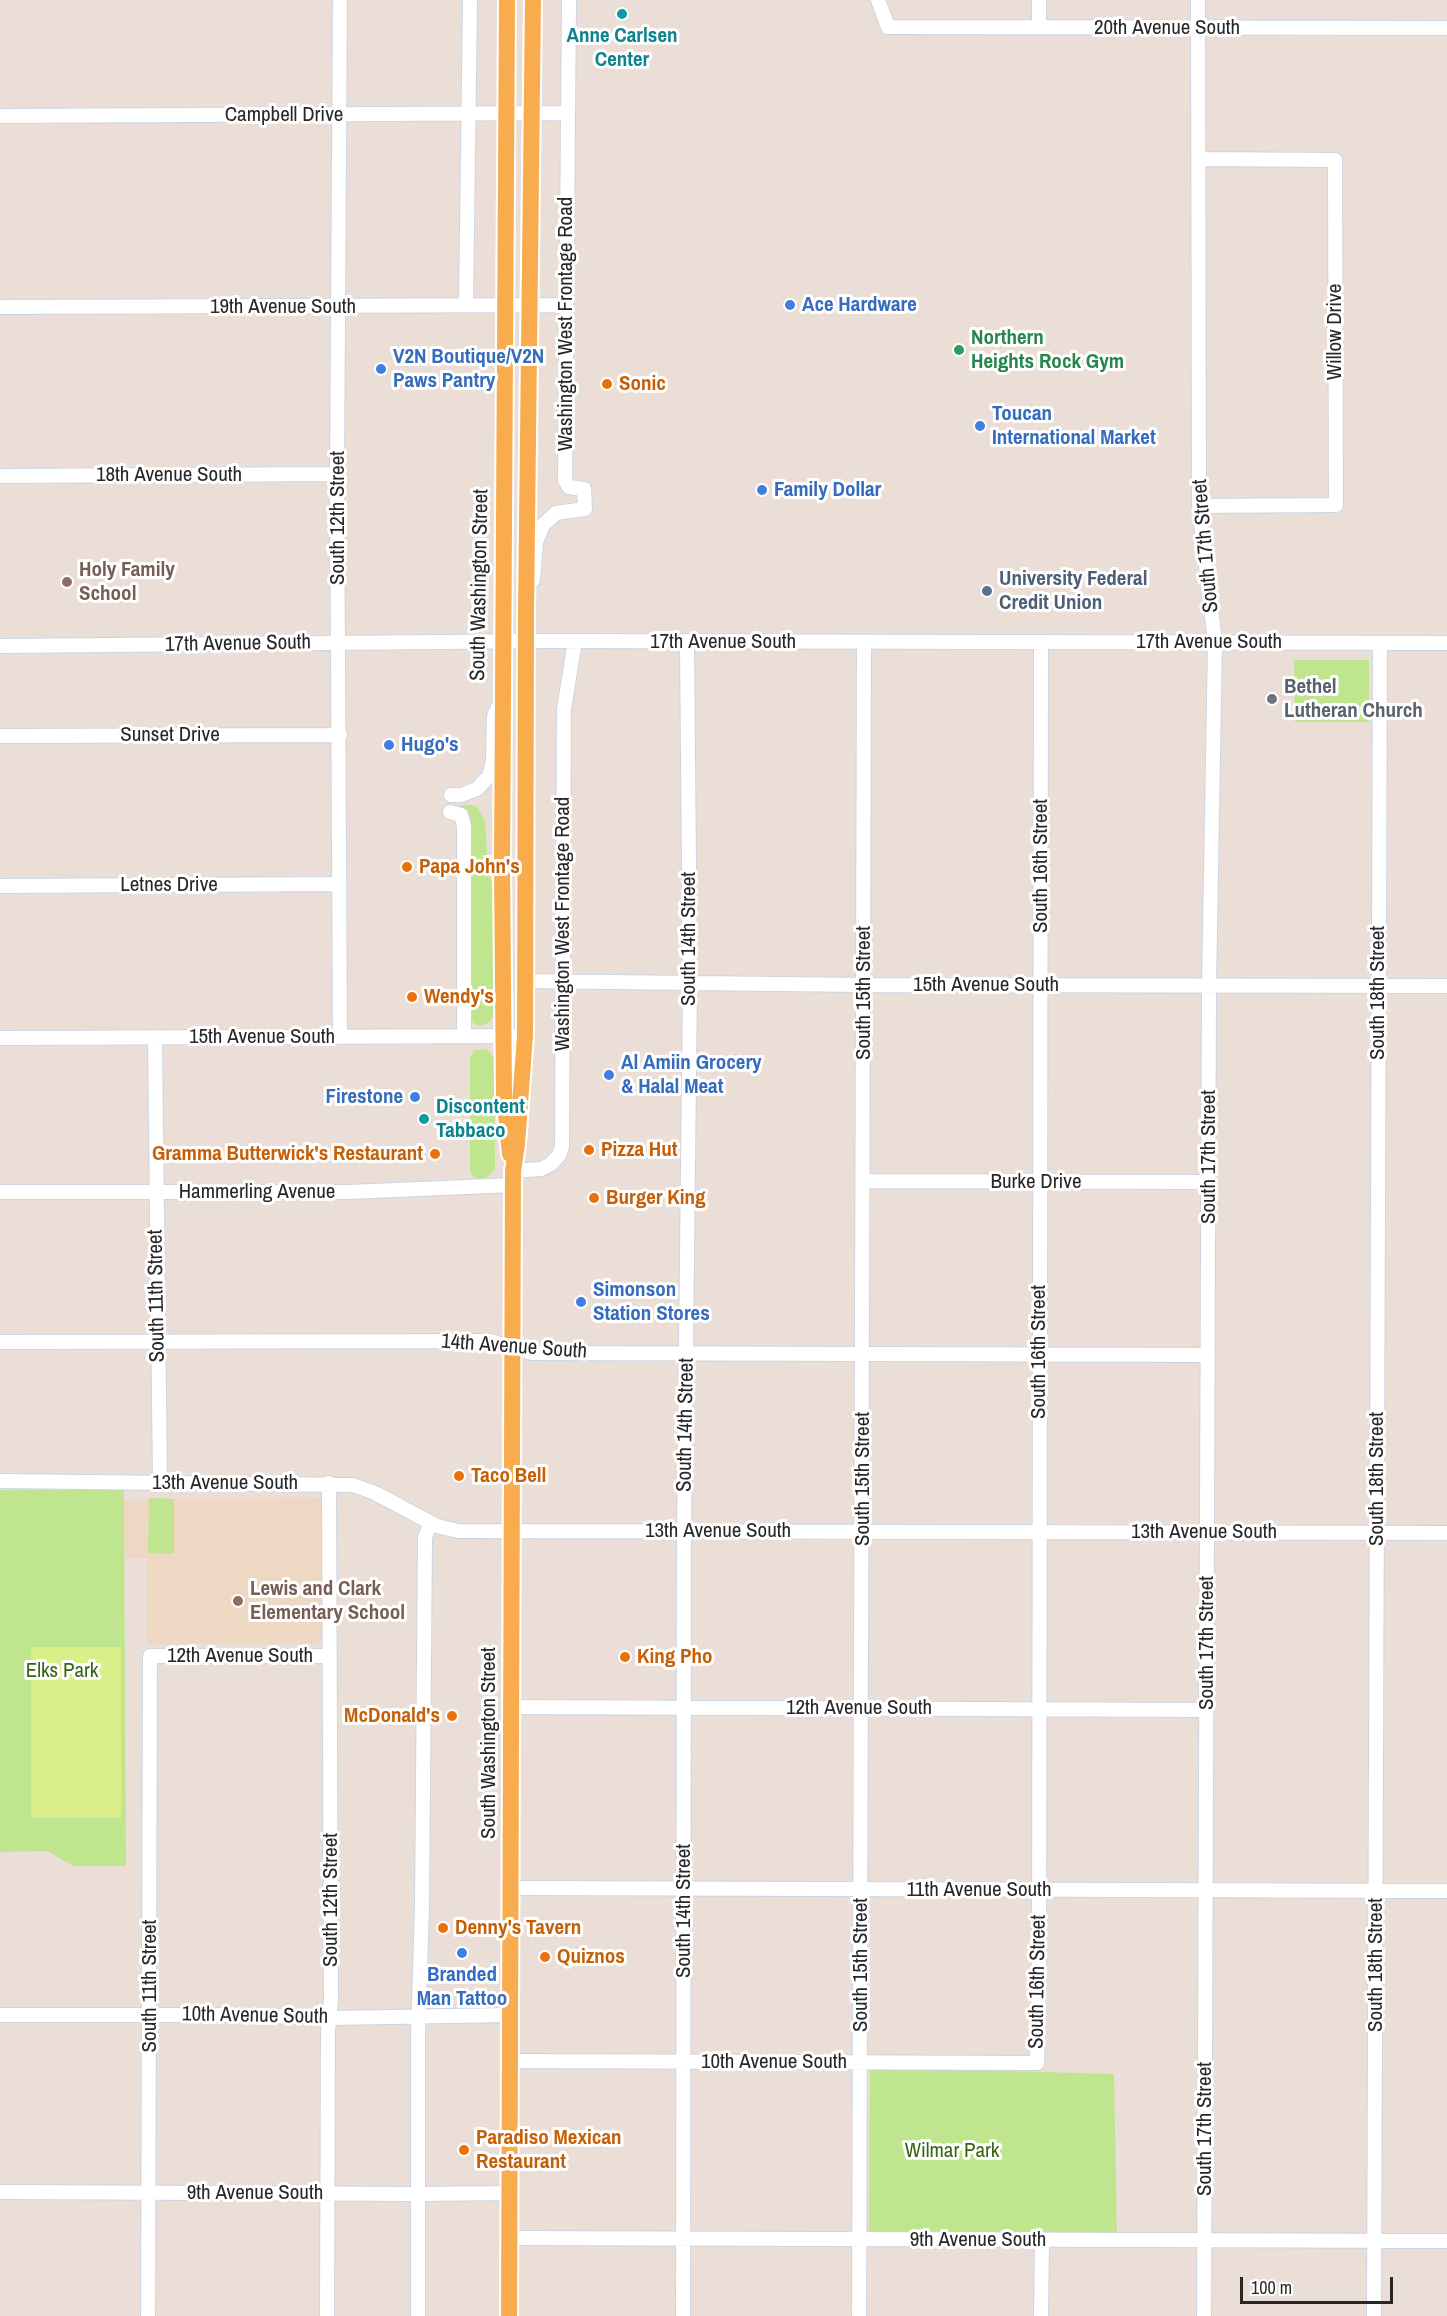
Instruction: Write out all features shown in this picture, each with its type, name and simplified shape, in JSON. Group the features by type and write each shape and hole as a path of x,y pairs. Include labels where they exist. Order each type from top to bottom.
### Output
{"main road":[{"name":"South Washington Street","path":"507,0 502,641 502,1036 504,1097 513,1178"},
{"name":"South Washington Street","path":"509,2316 513,1178 525,1036 526,641 533,0"}],"street":[{"name":"South 12th Street","path":"340,0 337,474 340,1036"},
{"path":"466,305 470,0"},
{"name":"Washington West Frontage Road","path":"527,599 532,586 538,533 543,525 556,513 585,509 584,489 569,487 565,480 569,0"},
{"name":"20th Avenue South","path":"878,0 888,27 1447,28"},
{"path":"1039,0 1039,28"},
{"name":"South 17th Street","path":"1198,0 1199,506 1215,642 1209,986 1204,2316"},
{"name":"Campbell Drive","path":"0,116 567,113"},
{"name":"Willow Drive","path":"1199,159 1335,160 1336,505 1199,506"},
{"name":"19th Avenue South","path":"0,308 566,305"},
{"name":"18th Avenue South","path":"0,476 337,474"},
{"name":"17th Avenue South","path":"0,646 502,641 1447,643"},
{"name":"Washington West Frontage Road","path":"513,1178 551,1164 560,1155 562,1146 564,709 575,641"},
{"name":"South 14th Street","path":"683,2316 684,1532 690,983 687,641"},
{"name":"South 16th Street","path":"1037,2063 1040,1708 1041,642"},
{"name":"South 15th Street","path":"859,2316 864,643"},
{"name":"South 18th Street","path":"1374,2316 1380,643"},
{"path":"451,795 461,795 477,789 489,776 493,760 494,716 502,698"},
{"name":"Sunset Drive","path":"0,736 340,735"},
{"path":"450,812 461,815 465,826 464,1036"},
{"name":"Letnes Drive","path":"0,886 338,884"},
{"name":"15th Avenue South","path":"525,981 864,985 1447,986"},
{"name":"15th Avenue South","path":"0,1038 525,1036"},
{"name":"South 11th Street","path":"155,1037 160,1483"},
{"name":"Hammerling Avenue","path":"0,1192 349,1192 513,1178"},
{"name":"Burke Drive","path":"863,1181 1209,1182"},
{"name":"14th Avenue South","path":"0,1342 490,1341 532,1353 1208,1355"},
{"name":"13th Avenue South","path":"0,1481 329,1483 364,1488 430,1523 458,1531 1447,1533"},
{"name":"South 12th Street","path":"327,2316 328,2031 330,2018 329,1483"},
{"path":"418,2316 418,2015 422,1907 425,1537 430,1523"},
{"name":"South 11th Street","path":"148,2316 150,1656"},
{"name":"12th Avenue South","path":"150,1656 330,1656"},
{"name":"12th Avenue South","path":"512,1707 1207,1710"},
{"name":"11th Avenue South","path":"511,1888 1447,1891"},
{"name":"10th Avenue South","path":"0,2015 150,2014 330,2018 510,2015"},
{"name":"10th Avenue South","path":"511,2061 1037,2063"},
{"name":"9th Avenue South","path":"0,2192 510,2193"},
{"name":"9th Avenue South","path":"510,2238 1447,2241"},
{"path":"1041,2316 1042,2241"}],"shaded area":[{"name":"Lewis and Clark Elementary School","path":"329,1498 330,1644 147,1644 147,1558 23,1558 25,1502"}],"green space":[{"path":"1294,660 1369,660 1369,722 1295,722"},
{"path":"459,805 473,805 478,808 485,821 488,869 495,894 494,1016 488,1023 479,1026 473,1023 470,1017 471,819 467,811"},
{"path":"486,1049 494,1057 495,1169 489,1176 480,1180 470,1171 470,1058 474,1050"},
{"name":"Elks Park","path":"124,1489 126,1866 73,1866 47,1851 0,1852 0,1490"},
{"path":"149,1498 174,1499 174,1554 148,1553"},
{"path":"31,1647 121,1647 121,1818 31,1818"},
{"name":"Wilmar Park","path":"870,2067 1114,2074 1117,2233 869,2233"}],"place":[{"name":"Anne Carlsen Center","path":"622,14"},
{"name":"Ace Hardware","path":"790,305"},
{"name":"Northern Heights Rock Gym","path":"959,350"},
{"name":"V2N Boutique/V2N Paws Pantry","path":"381,369"},
{"name":"Sonic","path":"607,384"},
{"name":"Toucan International Market","path":"980,426"},
{"name":"Family Dollar","path":"762,490"},
{"name":"Holy Family School","path":"67,582"},
{"name":"University Federal Credit Union","path":"987,591"},
{"name":"Bethel Lutheran Church","path":"1272,699"},
{"name":"Hugo's","path":"389,745"},
{"name":"Papa John's","path":"407,867"},
{"name":"Wendy's","path":"412,997"},
{"name":"Al Amiin Grocery & Halal Meat","path":"609,1075"},
{"name":"Firestone","path":"415,1097"},
{"name":"Discontent Tabbaco","path":"424,1119"},
{"name":"Pizza Hut","path":"589,1150"},
{"name":"Gramma Butterwick's Restaurant","path":"435,1154"},
{"name":"Burger King","path":"594,1198"},
{"name":"Simonson Station Stores","path":"581,1302"},
{"name":"Taco Bell","path":"459,1476"},
{"name":"Lewis and Clark Elementary School","path":"238,1601"},
{"name":"King Pho","path":"625,1657"},
{"name":"McDonald's","path":"452,1716"},
{"name":"Denny's Tavern","path":"443,1928"},
{"name":"Branded Man Tattoo","path":"462,1953"},
{"name":"Quiznos","path":"545,1957"},
{"name":"Paradiso Mexican Restaurant","path":"464,2150"}]}
